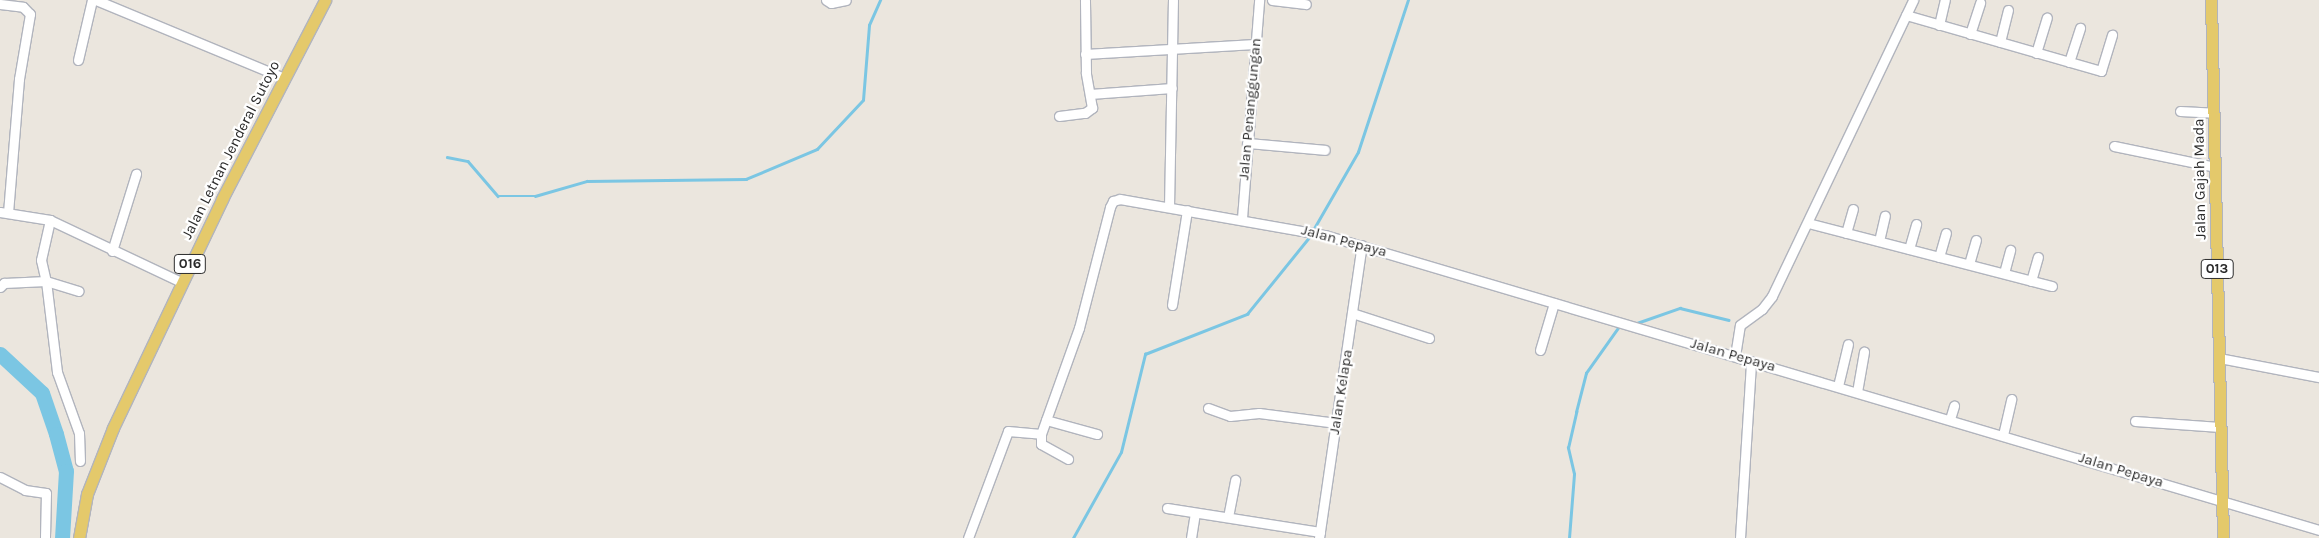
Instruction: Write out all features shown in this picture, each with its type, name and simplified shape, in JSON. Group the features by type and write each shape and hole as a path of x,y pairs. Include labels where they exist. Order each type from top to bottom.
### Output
{"main road":[{"name":"Jalan Letnan Jenderal Sutoyo","path":"79,538 82,513 95,472 181,282 324,0"},
{"name":"Jalan Gajah Mada","path":"2211,0 2223,538"}],"street":[{"path":"78,60 92,0"},
{"path":"96,0 284,78"},
{"path":"826,0 831,3 846,0"},
{"path":"1059,116 1089,112 1090,94 1085,54 1086,0"},
{"path":"1169,207 1174,47 1173,0"},
{"name":"Jalan Penanggungan","path":"1242,218 1259,0"},
{"path":"1272,0 1306,4"},
{"path":"1735,356 1740,325 1770,300 1913,0"},
{"path":"1939,25 1945,0"},
{"path":"1970,34 1980,2"},
{"path":"0,4 23,7 30,14 19,79 4,213 50,220 181,282"},
{"path":"2000,42 2008,10"},
{"path":"1906,15 2102,71 2112,35"},
{"path":"2036,52 2047,18"},
{"path":"2069,62 2080,28"},
{"path":"1085,54 1174,47 1255,44"},
{"path":"1090,94 1172,88"},
{"path":"2180,111 2214,113"},
{"path":"1247,144 1325,150"},
{"path":"2114,146 2215,167"},
{"path":"112,251 136,174"},
{"name":"Jalan Pepaya","path":"1041,434 1082,319 1112,203 1120,199 1242,218 1325,234 2319,530"},
{"path":"1172,305 1187,210"},
{"path":"1846,233 1853,210"},
{"path":"1878,241 1885,216"},
{"path":"50,220 41,260 46,281 57,372 80,432 80,460"},
{"path":"1808,223 2052,286"},
{"path":"1909,249 1916,224"},
{"path":"1939,257 1946,232"},
{"path":"1969,264 1976,240"},
{"name":"Jalan Kelapa","path":"1319,535 1362,246"},
{"path":"2004,274 2010,250"},
{"path":"2031,280 2038,256"},
{"path":"0,287 4,283 46,281 79,291"},
{"path":"1540,350 1554,303"},
{"path":"1352,313 1429,338"},
{"path":"1838,386 1848,344"},
{"path":"1857,392 1864,352"},
{"path":"2220,358 2319,377"},
{"path":"1740,538 1751,361"},
{"path":"2003,435 2011,399"},
{"path":"1950,419 1954,406"},
{"path":"1208,408 1230,416 1259,413 1336,423"},
{"path":"1046,420 1097,434"},
{"path":"2135,421 2220,428"},
{"path":"968,538 1008,431 1041,434 1041,444 1068,459"},
{"path":"0,477 25,490 47,494 46,538"},
{"path":"1228,517 1235,480"},
{"path":"1168,508 1195,514 1228,517 1319,535"},
{"path":"1191,538 1195,514"}],"waterway":[{"path":"447,157 468,161 498,196 535,196 587,181 746,179 817,149 863,100 869,25 880,0"},
{"path":"1313,230 1358,152 1408,0"},
{"path":"1073,538 1121,452 1145,354 1247,314 1311,235"},
{"path":"1634,324 1680,308 1729,320"},
{"path":"1569,538 1574,474 1568,448 1576,412 1586,373 1620,325"},
{"path":"0,354 42,393 56,434 66,471 62,538"}]}
